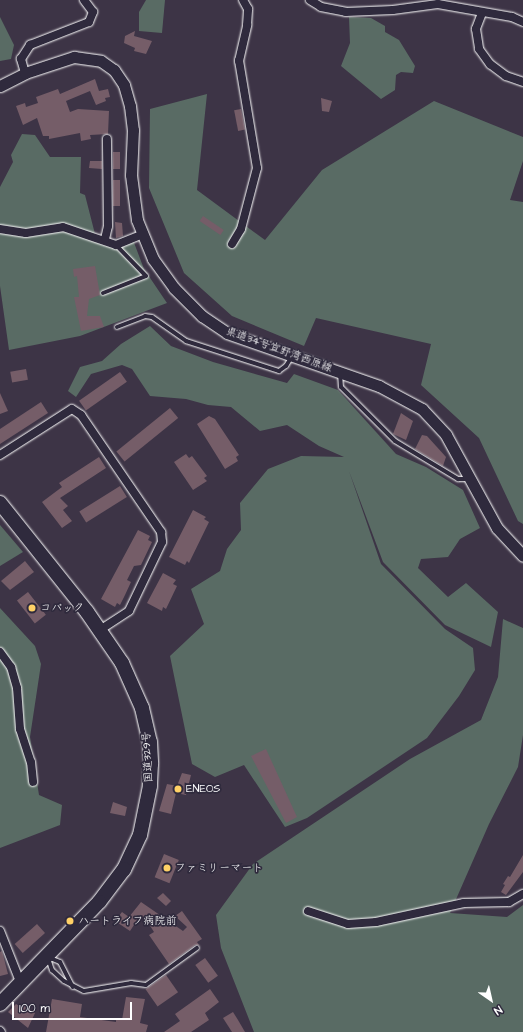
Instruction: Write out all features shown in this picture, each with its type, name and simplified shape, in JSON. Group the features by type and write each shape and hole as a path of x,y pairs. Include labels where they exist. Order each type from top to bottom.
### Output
{"highway":[{"name":"国道329号","path":"0,503 100,630 122,663 142,708 150,742 150,786 140,835 124,869 99,902 48,957 0,1004"}],"main road":[{"name":"県道34号宜野湾西原線","path":"0,86 25,73 60,60 87,58 108,65 120,77 129,96 133,200 141,235 165,276 202,316 227,332 378,386 422,409 446,435 497,528 523,556"}],"street":[{"path":"25,73 21,59 30,45 89,22 93,12 84,0"},
{"path":"232,244 241,229 257,168 239,61 247,25 248,9 244,0"},
{"path":"310,0 321,7 346,12 393,10 438,4 482,13 512,17 523,22"},
{"path":"482,13 476,29 479,49 490,64 506,76 523,82"},
{"path":"105,240 108,226 107,139"},
{"path":"4,230 26,233 63,227 85,236 105,240 116,245 141,235"},
{"path":"0,455 72,409 81,415 161,532 162,542 129,611 100,630"},
{"path":"0,652 11,667 17,688 20,729 31,762 33,782"},
{"path":"308,911 348,924 376,922 464,903 509,902 523,894"},
{"path":"0,931 21,984"}],"lane":[{"path":"103,294 146,276 116,245"},
{"path":"117,327 145,316 152,317 186,341 278,370 286,366 292,355"},
{"path":"340,372 341,387 395,441 458,479 471,480"},
{"path":"48,957 52,970 73,987 84,991 131,983 146,985 197,948"},
{"path":"48,957 60,962 73,987"}],"green space":[{"path":"146,0 165,0 162,33 139,31 139,12"},
{"path":"0,17 14,45 11,59 0,61"},
{"path":"349,17 371,18 385,26 385,32 399,40 415,66 413,73 401,72 396,75 395,90 381,99 341,66 350,43"},
{"path":"207,94 197,190 265,240 322,170 434,101 523,137 523,161 510,200 523,202 523,524 518,521 479,438 421,385 431,344 316,318 304,346 232,316 184,273 149,188 150,109"},
{"path":"22,134 35,135 50,157 81,157 80,193 85,195 95,234 115,241 133,240 144,269 167,303 80,336 9,350 0,286 0,187 13,162 11,155"},
{"path":"150,326 171,346 213,362 287,383 294,374 338,390 396,454 426,467 463,490 480,528 460,539 448,557 421,559 418,568 448,597 466,583 498,612 491,647 445,625 383,562 349,471 381,564 445,629 473,648 475,670 459,696 427,738 307,818 285,827 244,765 215,777 192,764 170,656 204,624 191,589 220,571 227,549 241,530 240,503 268,469 301,456 344,457 319,446 287,425 260,431 231,407 208,405 186,399 150,396 132,369 122,365 91,374 76,397 68,391 80,367 102,361 121,344"},
{"path":"0,525 23,552 0,566"},
{"path":"0,608 35,646 41,664 30,737 39,795 62,805 60,825 0,848"},
{"path":"503,619 523,628 523,735 518,767 489,824 450,913 507,917 523,905 523,1032 254,1032 221,948 216,915 253,864 410,759 481,720 498,677"}],"building":[{"path":"135,31 134,36 152,41 146,54 134,51 135,48 124,43 125,36"},
{"path":"95,79 99,91 108,89 110,97 105,98 106,101 96,105 90,91 66,101 70,112 78,109 109,111 108,134 90,135 91,139 81,141 80,133 49,139 49,136 43,136 37,118 23,125 16,106 25,103 26,107 38,103 36,97 58,89 60,94"},
{"path":"321,98 332,101 329,112 322,111"},
{"path":"241,109 245,130 238,131 234,110"},
{"path":"113,152 120,152 120,169 113,169"},
{"path":"90,161 102,161 102,169 89,168"},
{"path":"113,180 120,180 120,206 113,206"},
{"path":"203,216 224,230 220,235 200,221"},
{"path":"115,222 122,223 123,236 116,238"},
{"path":"95,266 100,295 89,299 87,316 100,316 104,327 81,331 74,297 79,297 77,276 74,277 73,269"},
{"path":"26,369 28,380 12,383 10,372"},
{"path":"120,372 127,382 86,411 79,401"},
{"path":"0,393 8,411 0,414"},
{"path":"41,402 48,413 0,444 0,429"},
{"path":"170,408 178,418 125,462 116,451"},
{"path":"401,413 413,421 406,440 393,434"},
{"path":"209,416 215,419 239,455 236,457 238,461 225,469 197,424"},
{"path":"422,435 427,436 446,457 443,466 415,449"},
{"path":"186,454 189,458 192,456 207,476 204,478 207,481 193,490 174,462"},
{"path":"99,457 106,468 60,498 68,506 63,510 72,521 62,528 42,502 62,487 59,483"},
{"path":"120,486 127,497 86,522 79,511"},
{"path":"193,510 206,517 204,519 209,522 189,563 187,561 185,565 169,557"},
{"path":"138,530 150,536 148,540 152,542 141,565 134,566 127,580 131,582 125,595 120,605 117,603 115,607 101,599"},
{"path":"25,561 34,572 10,590 1,581"},
{"path":"163,573 176,580 173,584 177,586 166,609 163,607 162,611 147,603"},
{"name":"コバック","path":"28,592 46,615 35,623 17,601"},
{"path":"266,749 297,817 286,823 251,756"},
{"path":"182,773 191,775 186,795 176,793 171,814 159,811 167,784 177,786"},
{"path":"113,802 127,807 125,816 110,813"},
{"name":"ファミリーマート","path":"164,854 179,860 169,883 155,877"},
{"path":"523,855 523,872 506,895 501,892 505,885 503,884 508,876 510,877"},
{"path":"163,893 171,901 166,906 157,898"},
{"path":"141,902 183,931 187,927 175,916 182,911 202,939 197,942 199,945 195,945 169,964 149,935 154,932 147,921 140,916 130,931 115,921 122,912 129,917"},
{"path":"37,924 45,933 23,953 15,944"},
{"path":"2,951 8,974 0,976 0,952"},
{"path":"205,958 218,976 208,983 195,965"},
{"path":"166,975 178,992 158,1007 146,989"},
{"path":"210,989 219,1002 205,1013 209,1020 191,1032 164,1032 180,1021 175,1014"},
{"path":"126,997 145,999 140,1023 148,1025 146,1032 46,1032 52,999 82,1004 80,1017 116,1022 116,1019 122,1020"},
{"path":"16,1004 21,1007 24,1004 35,1013 28,1028 8,1012"},
{"path":"233,1012 245,1032 232,1032 223,1018"}],"place":[{"name":"コバック","path":"32,608"},
{"name":"ENEOS","path":"178,789"},
{"name":"ファミリーマート","path":"167,868"},
{"name":"ハートライフ病院前","path":"70,921"}]}
